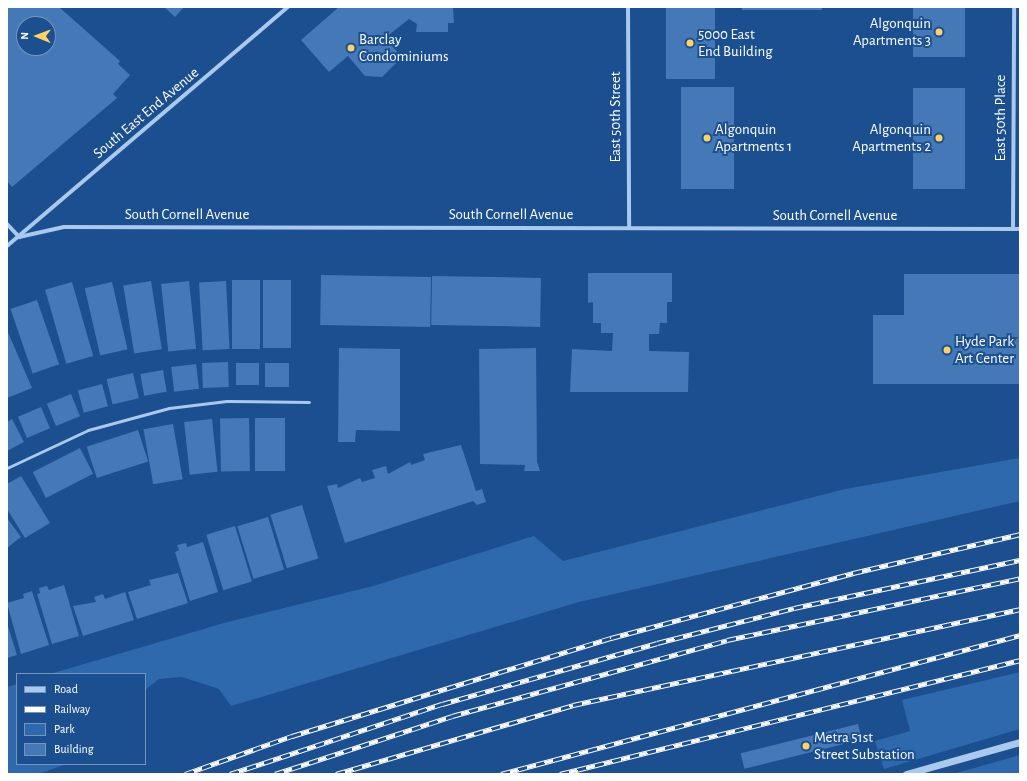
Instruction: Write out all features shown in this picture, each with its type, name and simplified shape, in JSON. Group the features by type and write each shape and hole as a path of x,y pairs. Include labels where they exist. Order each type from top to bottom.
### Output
{"street":[{"name":"South East End Avenue","path":"19,236 288,7"},
{"name":"East 50th Street","path":"628,7 629,227"},
{"name":"East 50th Place","path":"1013,229 1014,7"},
{"path":"7,224 19,236"},
{"name":"South Cornell Avenue","path":"7,246 19,236 64,227 1020,229"},
{"path":"906,774 1020,742"}],"lane":[{"path":"7,468 88,430 169,408 227,401 309,402"}],"green space":[{"path":"1020,458 1020,501 579,602 231,706 219,689 182,677 159,679 146,689 146,673 53,673 224,623 373,586 534,536 563,561 845,489"},
{"path":"1020,672 1020,729 884,769 875,741 910,731 902,700"},
{"path":"16,684 16,765 64,765 38,774 7,774 7,687"},
{"path":"1020,755 1020,773 953,774"}],"building":[{"path":"7,7 59,7 120,61 118,64 130,75 113,94 117,98 12,187 7,181"},
{"path":"164,7 184,7 175,17"},
{"name":"Barclay Condominiums","path":"339,7 453,7 454,23 448,23 448,32 416,32 417,24 409,19 385,38 402,57 382,77 365,76 348,56 329,72 301,40"},
{"name":"5000 East End Building","path":"666,7 715,7 715,79 666,79"},
{"path":"742,7 822,7 822,10 742,10"},
{"name":"Algonquin Apartments 3","path":"913,7 965,7 965,57 913,57"},
{"name":"Algonquin Apartments 1","path":"681,87 734,87 734,189 681,189"},
{"name":"Algonquin Apartments 2","path":"913,88 965,88 965,189 913,189"},
{"path":"588,273 672,273 672,302 667,302 667,323 660,323 659,334 649,334 649,351 689,352 688,392 570,392 572,349 612,351 613,333 601,333 601,323 593,323 593,302 588,303"},
{"name":"Hyde Park Art Center","path":"904,274 1020,274 1020,384 873,384 873,315 904,315"},
{"path":"321,275 431,277 430,327 320,325"},
{"path":"432,276 541,278 540,327 431,325"},
{"path":"232,280 260,280 260,349 232,349"},
{"path":"263,280 291,280 291,348 263,348"},
{"path":"151,281 162,349 134,354 123,285"},
{"path":"189,281 196,349 168,352 161,284"},
{"path":"226,281 230,349 203,350 199,282"},
{"path":"72,282 93,356 66,364 45,290"},
{"path":"112,282 128,349 100,356 85,288"},
{"path":"37,300 59,364 33,373 11,309"},
{"path":"7,330 32,388 7,398"},
{"path":"339,348 400,349 400,431 356,430 355,442 338,442"},
{"path":"536,348 537,462 540,471 524,471 525,465 480,464 479,349"},
{"path":"228,362 229,387 203,388 202,363"},
{"path":"236,363 259,363 259,385 236,385"},
{"path":"265,363 289,363 289,387 265,387"},
{"path":"196,364 199,389 174,392 171,367"},
{"path":"163,370 167,392 144,396 140,374"},
{"path":"133,373 139,398 113,404 107,379"},
{"path":"102,384 108,406 84,413 78,390"},
{"path":"71,394 80,416 56,426 47,404"},
{"path":"41,407 50,428 27,438 18,417"},
{"path":"249,418 250,471 221,471 220,419"},
{"path":"255,418 285,418 285,471 255,471"},
{"path":"12,419 24,442 7,451 7,422"},
{"path":"212,419 218,472 190,475 184,422"},
{"path":"173,424 183,479 153,484 143,429"},
{"path":"138,430 148,461 97,478 87,447"},
{"path":"461,445 476,491 482,489 486,502 477,505 473,501 345,543 327,486 337,484 338,488 360,478 362,482 375,478 372,470 386,466 388,474 410,462 411,465 425,460 423,454"},
{"path":"80,448 93,474 46,498 33,472"},
{"path":"21,476 50,523 25,538 7,509 7,484"},
{"path":"302,505 318,559 287,568 270,515"},
{"path":"268,517 284,570 253,579 237,526"},
{"path":"7,518 21,537 7,548"},
{"path":"235,526 252,581 223,590 206,535"},
{"path":"203,542 218,592 190,601 175,552 179,550 177,545 186,543 187,547"},
{"path":"178,573 188,603 137,619 128,592 151,585 149,580"},
{"path":"64,585 79,636 52,644 37,594 40,593 39,588 47,586 49,590"},
{"path":"32,591 49,645 21,654 7,603 24,598 23,594"},
{"path":"125,592 134,620 83,636 73,606 96,602 94,597 103,594 105,599"},
{"path":"7,623 17,655 7,658"},
{"name":"Metra 51st Street Substation","path":"858,724 862,740 744,769 741,753"}],"railway":[{"path":"185,774 292,736 611,638 853,573 1020,534"},
{"path":"230,774 442,704 657,643 794,608 1020,560"},
{"path":"275,774 452,716 727,640 1020,578"},
{"path":"336,774 573,705 1020,609"},
{"path":"501,774 1020,635"},
{"path":"560,774 1020,660"}],"place":[{"name":"Algonquin Apartments 3","path":"939,32"},
{"name":"5000 East End Building","path":"690,43"},
{"name":"Barclay Condominiums","path":"351,48"},
{"name":"Algonquin Apartments 1","path":"707,138"},
{"name":"Algonquin Apartments 2","path":"939,138"},
{"name":"Hyde Park Art Center","path":"947,350"},
{"name":"Metra 51st Street Substation","path":"806,746"}]}
